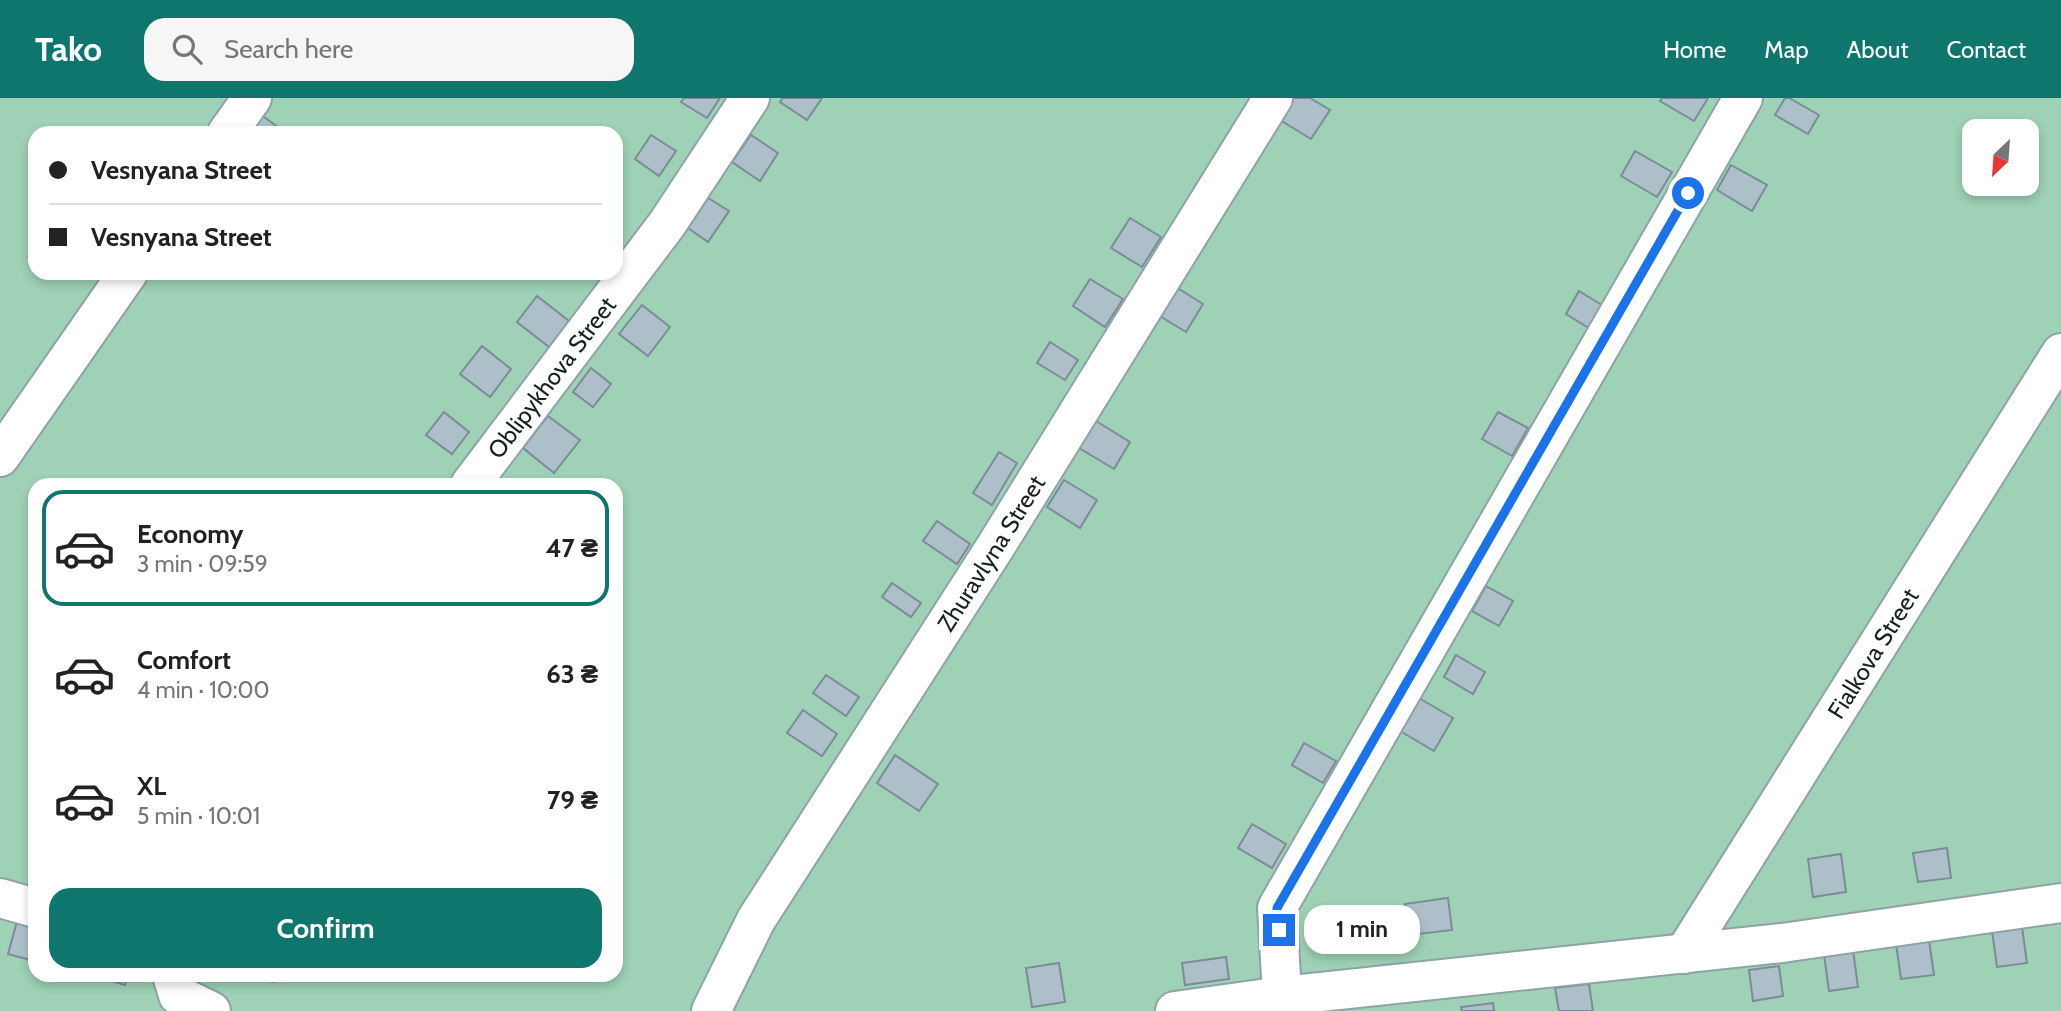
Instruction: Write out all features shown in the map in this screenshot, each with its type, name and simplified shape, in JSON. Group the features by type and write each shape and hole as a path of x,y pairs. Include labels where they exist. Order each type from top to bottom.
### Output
{"lane":[{"path":"232,126 252,98"},
{"name":"Oblipykhova Street","path":"475,478 667,224 751,98"},
{"name":"Zhuravlyna Street","path":"711,1011 756,920 986,561 1273,98"},
{"path":"1283,1004 1277,908 1743,98"},
{"path":"0,457 123,280"},
{"name":"Fialkova Street","path":"1684,954 2061,352"},
{"path":"0,898 28,906"},
{"path":"1175,1011 1283,1004 1782,943 2061,903"},
{"path":"175,982 178,995 211,1011"}],"green space":[{"path":"0,98 2061,98 2061,1011 0,1011"}],"building":[{"path":"684,98 720,98 707,118 681,102"},
{"path":"783,98 822,98 807,120 780,102"},
{"path":"1293,98 1310,98 1330,110 1311,139 1280,120"},
{"path":"1662,98 1708,98 1694,121 1660,101"},
{"path":"1785,98 1819,115 1808,134 1775,115"},
{"path":"260,114 276,126 251,126"},
{"path":"651,135 676,151 659,176 635,159"},
{"path":"751,135 778,153 760,181 732,162"},
{"path":"1635,151 1672,172 1657,197 1621,176"},
{"path":"1731,165 1767,185 1752,211 1717,190"},
{"path":"708,198 729,211 708,242 688,228"},
{"path":"1130,218 1161,237 1142,267 1111,248"},
{"path":"1090,279 1123,299 1105,327 1073,306"},
{"path":"1176,287 1203,304 1186,332 1158,315"},
{"path":"1579,291 1605,307 1592,330 1566,314"},
{"path":"537,296 569,321 549,347 517,322"},
{"path":"642,305 670,327 648,356 619,334"},
{"path":"1050,342 1078,360 1065,380 1037,363"},
{"path":"482,346 511,369 490,397 460,374"},
{"path":"591,368 611,384 593,407 573,392"},
{"path":"444,412 469,432 452,454 426,435"},
{"path":"1498,412 1528,428 1512,456 1482,439"},
{"path":"548,416 580,440 554,473 523,448"},
{"path":"1096,421 1130,442 1114,469 1079,448"},
{"path":"999,452 1017,463 992,505 973,493"},
{"path":"1064,480 1097,500 1080,528 1047,507"},
{"path":"937,521 970,544 957,564 923,541"},
{"path":"892,583 921,603 911,617 882,597"},
{"path":"1486,586 1513,601 1499,626 1472,611"},
{"path":"1456,655 1485,672 1473,694 1444,677"},
{"path":"826,675 859,697 846,716 813,693"},
{"path":"1419,698 1453,718 1434,751 1400,731"},
{"path":"803,710 837,734 822,756 787,733"},
{"path":"1304,743 1336,761 1323,783 1292,765"},
{"path":"895,755 938,784 919,811 877,783"},
{"path":"1252,824 1286,844 1272,868 1238,848"},
{"path":"1947,848 1951,878 1918,882 1913,853"},
{"path":"1841,854 1846,892 1813,897 1808,859"},
{"path":"1448,898 1452,930 1410,935 1405,904"},
{"path":"19,914 28,917 28,959 8,954"},
{"path":"2022,927 2027,963 1997,967 1992,931"},
{"path":"1929,940 1934,975 1901,979 1896,944"},
{"path":"1853,950 1858,987 1829,991 1824,955"},
{"path":"1226,957 1229,979 1185,985 1182,963"},
{"path":"1059,963 1065,1002 1032,1007 1026,968"},
{"path":"1779,966 1783,996 1753,1001 1749,970"},
{"path":"1589,984 1593,1011 1559,1011 1555,988"},
{"path":"1493,1003 1494,1011 1462,1011 1461,1007"}],"route":[{"path":"1279,930 1277,908 1688,193"}]}
